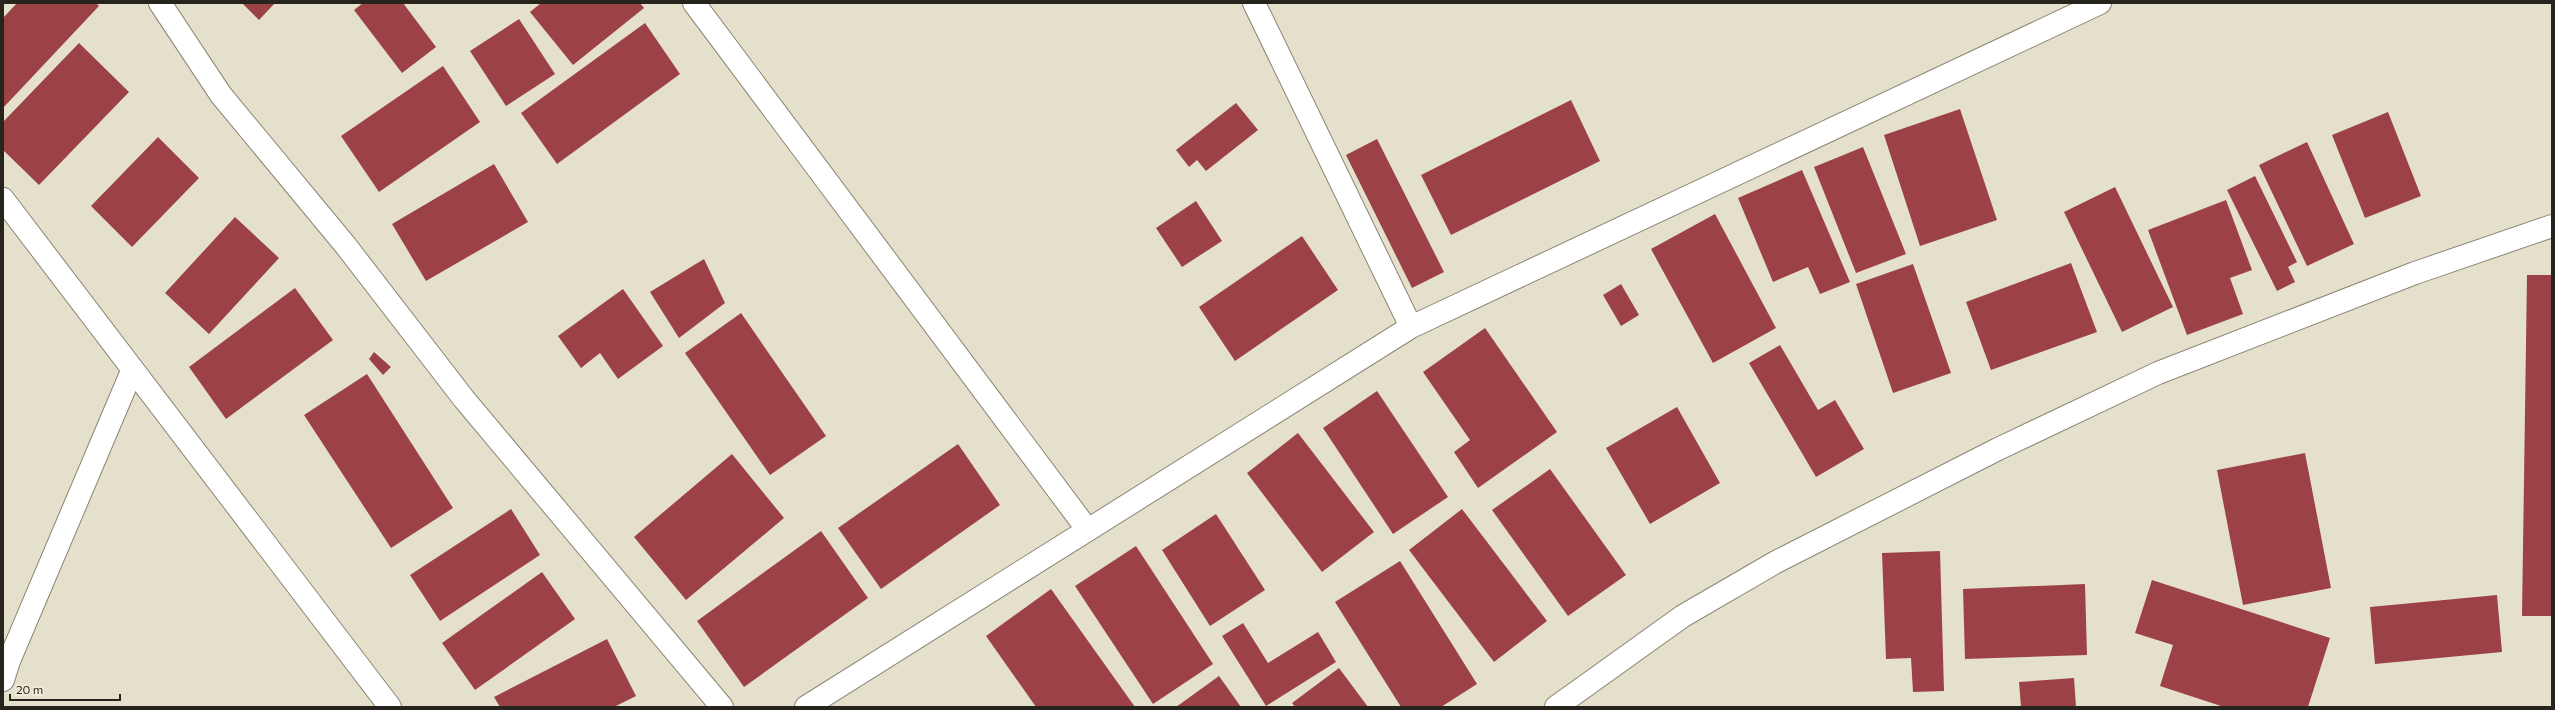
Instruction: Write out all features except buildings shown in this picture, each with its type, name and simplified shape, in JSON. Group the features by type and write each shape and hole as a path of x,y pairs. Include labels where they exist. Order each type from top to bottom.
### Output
{"street":[{"path":"160,3 221,95 346,246 464,399 722,707"},
{"path":"694,3 1087,529"},
{"path":"1254,3 1411,327"},
{"path":"806,707 1087,529 1411,327 2100,3"},
{"path":"3,199 132,371 390,707"},
{"path":"1556,707 1690,612 1776,562 1998,449 2158,373 2415,273 2552,226"},
{"path":"3,680 9,662 132,371"}]}
